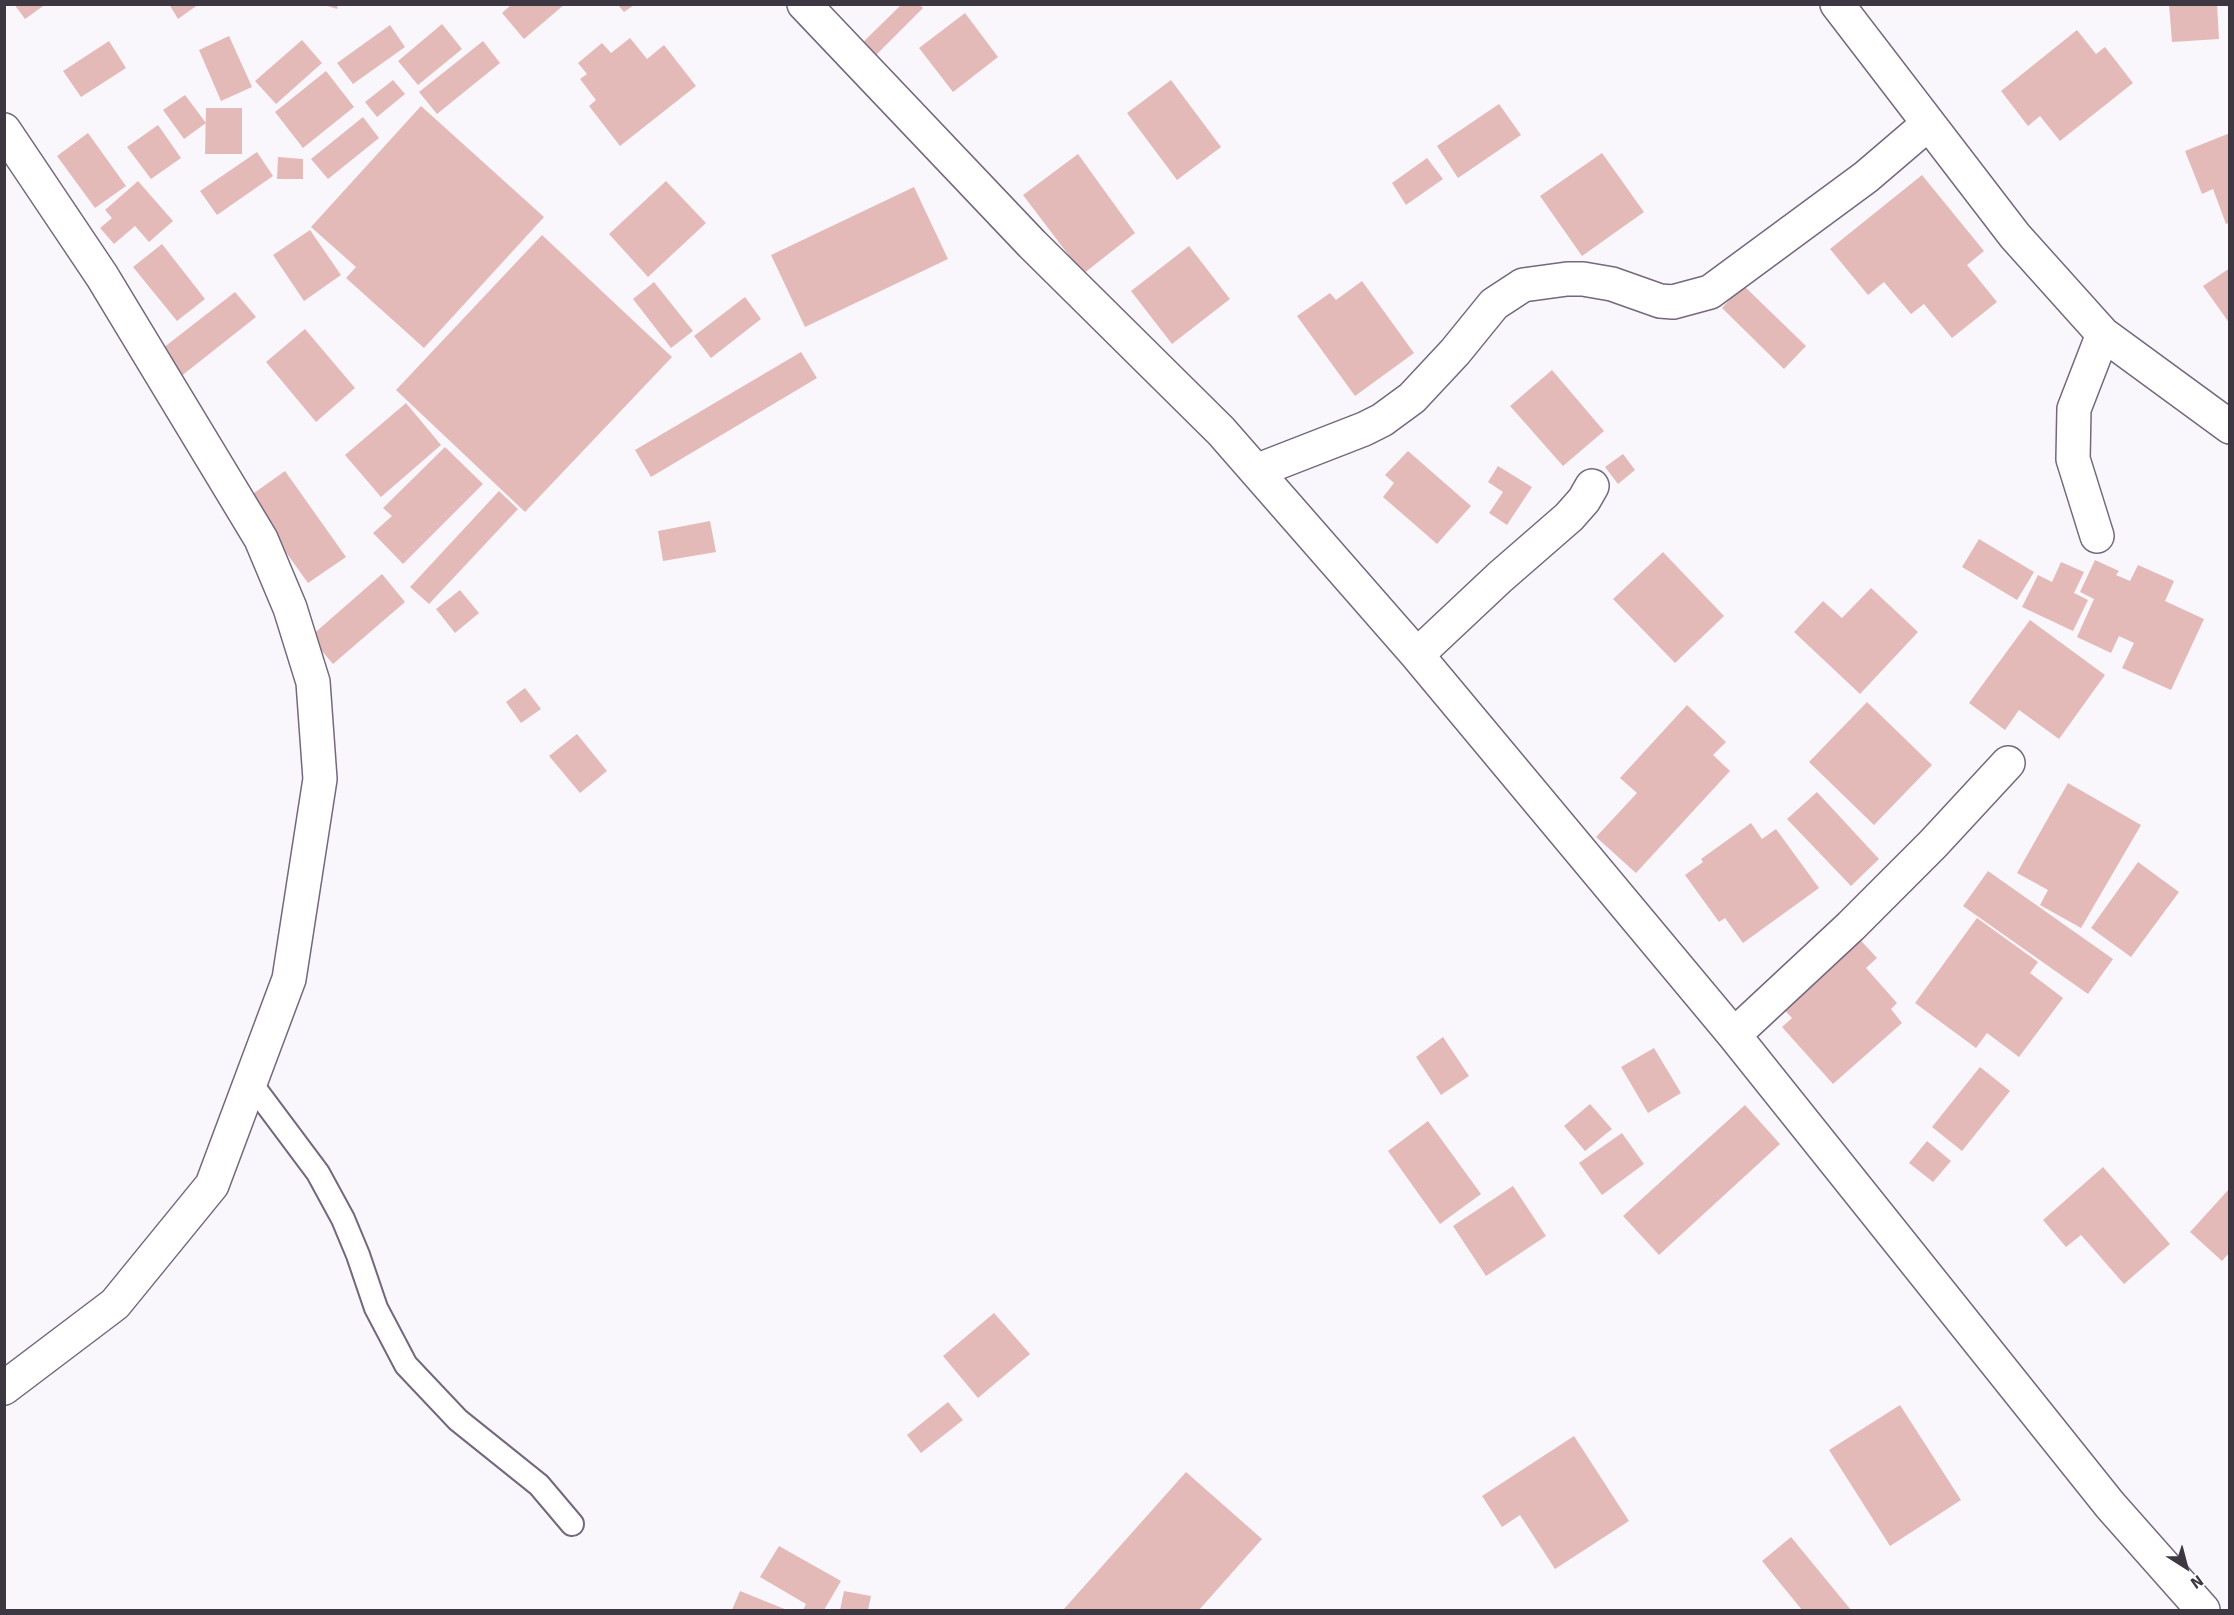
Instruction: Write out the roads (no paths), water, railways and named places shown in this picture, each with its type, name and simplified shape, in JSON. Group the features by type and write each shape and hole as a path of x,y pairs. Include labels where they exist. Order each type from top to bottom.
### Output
{"street":[{"path":"804,4 1032,244 1221,431 1256,471 1417,656 1734,1035 2110,1505 2203,1611"},
{"path":"1837,4 2015,236 2103,334 2229,427"},
{"path":"1256,471 1382,420 1412,398 1455,352 1494,304 1523,285 1582,279 1612,284 1660,301 1673,302 1710,292 1885,163 1928,124"},
{"path":"4,129 102,276 261,539 290,608 313,682 320,779 289,979 212,1185 115,1304 4,1388"},
{"path":"2097,536 2073,459 2073,419 2074,409 2103,334"},
{"path":"1417,656 1500,577 1569,517 1584,500 1592,486"},
{"path":"1734,1035 1851,926 1934,844 2008,763"}],"lane":[{"path":"250,1082 318,1173 351,1237 376,1308 406,1365 458,1420 539,1485 572,1524"}]}
